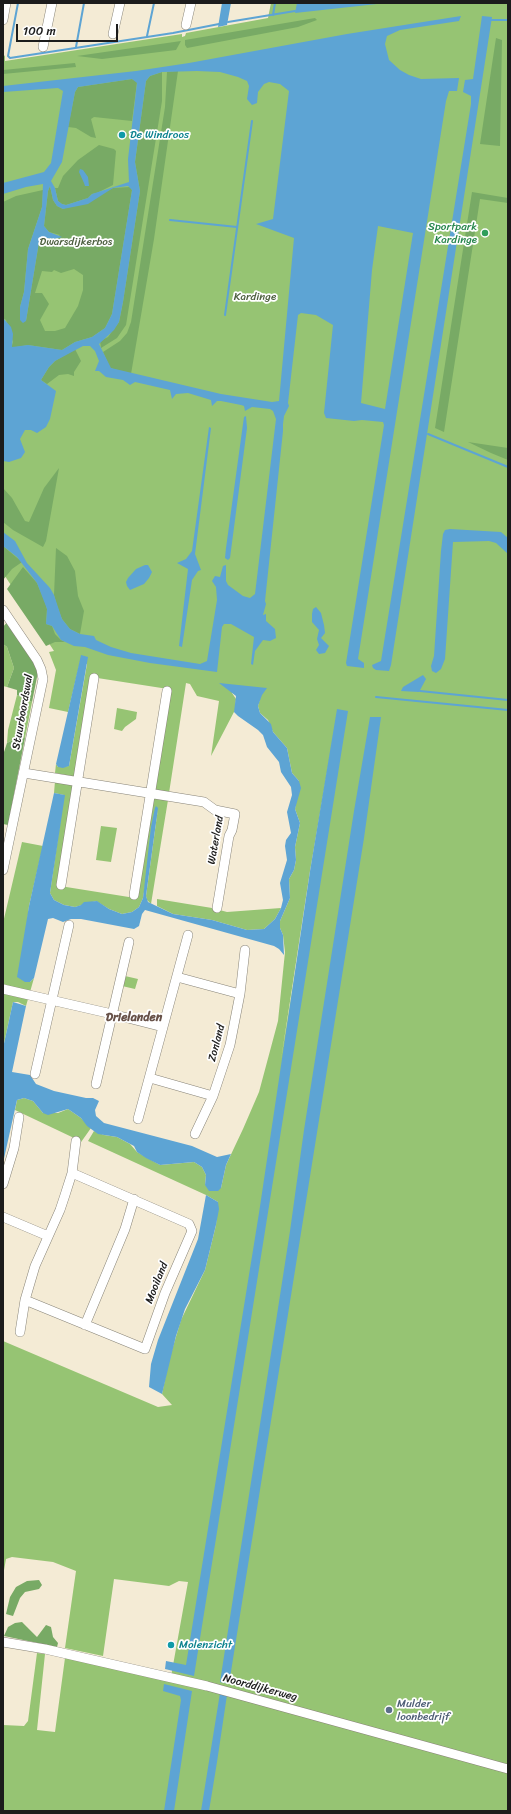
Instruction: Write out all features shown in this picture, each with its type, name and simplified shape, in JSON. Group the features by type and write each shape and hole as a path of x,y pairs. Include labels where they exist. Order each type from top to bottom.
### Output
{"street":[{"path":"3,20 6,3"},
{"path":"43,47 52,3"},
{"path":"113,34 120,3"},
{"path":"186,25 190,3"},
{"name":"Stuurboordswal","path":"3,603 5,612 37,660 42,674 24,773 7,830 3,870"},
{"path":"61,885 94,678"},
{"path":"134,895 167,691"},
{"name":"Waterland","path":"24,773 204,802 215,810 235,814 232,830 229,836 217,908"},
{"path":"35,1074 69,925"},
{"path":"138,1119 188,935"},
{"path":"96,1084 129,942"},
{"name":"Zonland","path":"195,1134 213,1096 230,1045 240,994 245,950"},
{"path":"177,977 240,994"},
{"path":"3,989 163,1027"},
{"path":"150,1078 213,1096"},
{"path":"3,1184 14,1148 19,1117"},
{"path":"20,1332 25,1300 35,1266 60,1210 72,1173 76,1141"},
{"name":"Mooiland","path":"25,1300 145,1349 164,1293 192,1231 189,1224 72,1173"},
{"path":"85,1325 125,1229 134,1199"},
{"path":"3,1217 48,1236"},
{"name":"Noorddijkerweg","path":"3,1642 45,1649 207,1686 508,1769"}],"green space":[{"name":"Kardinge","path":"271,3 508,3 508,1811 3,1811 3,1725 24,1726 28,1721 37,1653 45,1654 37,1730 55,1732 65,1658 170,1682 188,1582 179,1581 169,1586 114,1579 103,1656 65,1648 76,1571 53,1562 12,1557 6,1559 3,1576 3,1341 158,1407 172,1405 162,1394 169,1360 181,1320 205,1270 216,1225 218,1202 206,1195 88,1141 94,1131 104,1135 117,1137 130,1144 137,1152 160,1165 194,1162 202,1167 206,1175 205,1185 221,1188 226,1165 259,1092 278,1021 285,952 280,921 290,898 289,879 294,870 296,860 295,847 300,823 295,809 299,781 292,773 287,748 273,732 268,720 260,713 258,706 261,695 232,693 236,699 235,710 211,756 219,701 197,696 190,684 186,683 169,793 155,791 168,689 91,677 76,777 55,773 56,764 58,767 69,766 87,664 80,662 68,712 49,708 56,670 49,652 54,651 3,573 3,58 5,55 5,61 182,34 182,37 185,36 186,33 268,18","holes":["338,709 281,1060 310,871"]},
{"path":"315,18 317,20 298,27 187,48 185,45 185,40"},
{"path":"496,38 502,40 500,146 480,144"},
{"path":"181,41 176,50 102,59 77,56"},
{"path":"75,63 76,67 3,74 3,70"},
{"path":"178,71 154,239 131,374 110,368 103,352 120,341 127,333 131,322 165,107 167,72"},
{"path":"162,72 162,101 126,325 117,338 101,348 100,341 108,337 119,322 123,302 140,191 135,162 146,81 150,76"},
{"path":"132,79 137,82 132,121 94,117 91,119 96,138 91,137 76,128 68,127 75,92 78,87"},
{"path":"99,145 114,149 116,151 113,185 92,194 88,198 66,205 62,204 58,201 55,188 58,188 63,176 78,160"},
{"name":"Dwarsdijkerbos","path":"50,186 53,200 57,206 63,209 113,188 130,187 132,190 112,314 105,328 92,337 75,342 62,350 28,345 11,348 13,342 6,320 3,318 3,202 16,196 43,190 42,207 28,249 24,292 20,307 26,321 39,242 45,238 55,239 60,235 49,232 44,226 48,191","holes":["74,269 83,275 83,290 78,306 65,328 55,331 45,331 40,320 49,304 42,293 35,293 42,271 52,272 54,270 61,273"]},
{"path":"472,192 508,198 508,203 480,199 444,432 435,428"},
{"path":"75,349 81,361 74,372 74,376 68,374 59,375 47,384 41,380 49,367 55,361"},
{"path":"468,442 508,448 508,460 491,453"},
{"path":"59,468 46,541 43,547 13,530 3,522 3,488 12,498 25,521 29,522 44,488"},
{"path":"3,546 22,562 12,569 3,580"},
{"path":"56,548 67,556 75,571 78,596 84,611 80,634 70,629 62,619 57,606 54,595"},
{"path":"23,567 37,583 45,602 47,609 46,624 52,626 55,634 65,642 55,642 46,646 7,589"},
{"path":"8,621 33,658 38,672 32,702 17,695 17,690 7,687 14,668 7,647 3,644 3,627"},
{"path":"3,644 7,647 14,668 7,687 3,686"},
{"path":"17,695 32,702 25,738 15,739 7,743 8,730"},
{"path":"117,708 137,712 136,719 122,731 114,729"},
{"path":"25,738 8,825 3,824 3,755 7,743 15,739"},
{"path":"55,781 75,784 60,886 135,898 154,798 168,800 151,904 147,900 146,896 158,808 143,898 139,907 132,912 122,914 109,909 96,901 75,907 64,905 54,900 50,893 64,795 54,793"},
{"path":"101,826 117,828 111,862 96,860"},
{"path":"22,842 43,846 29,906 26,932 30,982 34,978 30,992 3,984 3,923"},
{"path":"157,899 227,912 281,908 275,919 264,929 247,930 212,920 173,914 157,906"},
{"path":"125,976 138,979 135,989 122,986"},
{"path":"3,992 28,999 26,1006 18,1002 13,1002 3,1048"},
{"path":"24,1098 33,1101 43,1113 58,1113 68,1109 81,1118 91,1128 79,1145 80,1139 74,1138 15,1110 17,1100"},
{"path":"39,1580 42,1585 39,1589 25,1592 20,1598 13,1616 6,1614 10,1597 16,1587 27,1581"},
{"path":"22,1622 37,1637 46,1625 51,1627 53,1637 58,1643 57,1647 4,1636 8,1627 15,1623"}],"water":[{"path":"222,3 231,3 227,25 218,27"},
{"path":"297,3 386,3 295,13"},
{"path":"461,16 459,21 400,30 387,36 385,44 389,60 400,70 409,75 421,79 459,78 457,91 449,91 446,101 358,659 364,663 364,668 347,666 346,663 384,425 383,422 326,418 324,413 333,325 316,315 301,313 298,315 288,403 289,406 284,416 265,601 266,604 263,615 266,614 266,621 275,629 276,638 270,641 263,640 255,651 253,665 251,664 254,637 231,624 224,624 222,627 217,672 150,663 108,655 85,647 74,646 61,640 52,626 46,624 47,609 37,583 17,557 3,546 3,532 15,541 27,563 50,588 54,595 62,619 70,629 80,634 94,636 96,640 111,647 131,653 200,664 207,661 217,600 216,587 212,581 215,576 220,577 223,566 226,565 226,581 228,585 243,596 250,598 255,594 276,419 273,411 270,409 252,407 245,411 244,406 221,401 217,401 212,406 211,400 188,393 176,394 172,399 170,390 135,382 130,385 123,380 106,377 99,371 95,371 99,361 95,351 90,346 83,346 55,361 49,367 41,380 56,391 50,419 46,427 37,433 31,430 25,430 20,439 25,452 21,458 9,462 3,461 3,318 11,327 13,334 12,347 28,345 62,350 75,342 92,337 105,328 112,314 132,190 128,186 113,188 88,204 63,209 57,206 53,200 50,186 48,191 44,226 49,232 62,237 55,239 45,238 39,242 26,321 23,323 20,320 20,307 24,292 28,249 42,207 43,184 26,187 3,194 3,183 44,172 51,163 63,91 58,88 3,92 3,86 136,71 189,63 347,34","holes":["162,72 220,72 238,77 247,81 249,86 247,99 252,105 257,103 258,92 264,84 269,82 280,84 289,91 273,219 256,224 294,238 279,401 272,402 221,394 111,368 99,344 114,330 119,322 140,191 135,162 146,81 150,76","132,79 137,83 128,159 129,182 92,194 88,198 66,205 62,204 58,201 55,188 51,181 62,162 75,92 78,87","378,226 413,233 385,409 361,403 372,270"]},
{"path":"482,16 492,17 391,665 389,671 376,670 372,665 381,661 471,104 471,96 463,92 465,80 473,79"},
{"path":"80,169 83,170 88,177 89,186 85,186 79,172"},
{"path":"246,416 247,428 230,558 228,560 225,558 226,548 244,417"},
{"path":"209,427 211,428 195,554 201,570 198,571 192,580 182,647 179,646 188,569 177,563 186,559 192,551"},
{"path":"445,530 501,532 508,538 508,554 496,543 489,541 453,542 445,659 441,669 436,673 432,671 431,666 434,656 441,551 443,534"},
{"path":"148,565 152,572 149,578 144,584 130,590 126,582 128,578 136,569"},
{"path":"316,607 321,613 324,625 325,633 321,638 329,646 325,653 319,654 316,650 319,645 317,639 319,630 312,622 313,609"},
{"path":"81,655 88,657 69,766 63,768 58,767 56,764"},
{"path":"423,675 426,679 419,692 401,691 403,687"},
{"path":"219,683 267,688 262,695 258,706 260,713 271,724 273,732 287,748 292,773 299,781 301,788 295,809 300,823 295,847 296,860 294,870 289,879 290,898 280,921 280,928 283,935 284,955 274,946 145,910 142,914 139,926 134,929 81,919 71,919 63,922 53,918 48,919 34,978 30,982 25,982 17,977 29,906 54,793 65,795 50,893 54,900 64,905 75,907 84,902 97,901 109,909 122,914 132,912 139,907 143,898 151,827 156,806 158,808 146,896 148,902 173,914 212,920 247,930 264,929 275,919 281,908 283,900 280,883 287,860 285,846 286,840 291,833 287,812 292,795 291,787 281,772 279,762 267,747 263,735 234,712 236,696"},
{"path":"337,709 348,711 194,1676 165,1669 166,1661 186,1665 259,1213 310,871"},
{"path":"370,717 381,717 364,838 229,1684 220,1682 290,1231 304,1130"},
{"path":"13,1002 26,1006 12,1072 30,1075 36,1084 54,1091 86,1098 93,1098 99,1101 95,1110 96,1116 104,1123 192,1146 217,1157 231,1154 226,1165 221,1188 218,1191 209,1191 205,1185 206,1175 202,1167 194,1162 160,1165 146,1158 137,1152 134,1146 117,1137 98,1134 87,1126 81,1118 68,1109 48,1115 43,1113 33,1101 24,1098 17,1100 3,1163 3,1048"},
{"path":"206,1195 218,1202 219,1209 216,1225 205,1270 185,1309 176,1336 162,1394 149,1387 151,1364 158,1340 198,1239"},
{"path":"164,1684 192,1691 174,1811 164,1811 181,1700 180,1696 163,1691"},
{"path":"220,1693 227,1695 217,1762 209,1811 201,1811"}],"waterway":[{"path":"18,3 8,56 10,58 173,33 219,24"},
{"path":"76,47 84,3"},
{"path":"147,36 154,3"},
{"path":"273,15 275,3"},
{"path":"228,22 295,11"},
{"path":"491,20 508,20"},
{"path":"225,315 252,121"},
{"path":"170,220 237,227"},
{"path":"428,434 508,467"},
{"path":"420,691 508,700"},
{"path":"376,697 508,710"}],"place":[{"name":"De Windroos","path":"122,135"},
{"name":"Sportpark Kardinge","path":"485,233"},
{"name":"Molenzicht","path":"171,1645"},
{"name":"Mulder loonbedrijf","path":"389,1710"}],"district":[{"name":"Drielanden","path":"134,1018"}]}
